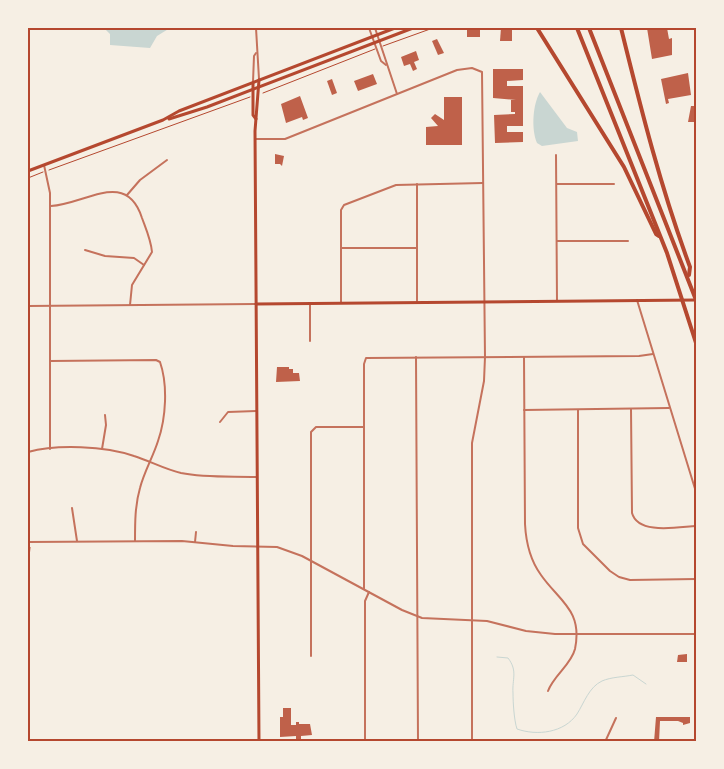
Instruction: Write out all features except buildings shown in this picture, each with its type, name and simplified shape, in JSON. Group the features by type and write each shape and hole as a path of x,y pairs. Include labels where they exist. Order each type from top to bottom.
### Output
{"highway":[{"path":"538,28 617,156 656,234 661,238"},
{"path":"577,28 680,288 696,343"},
{"path":"589,28 693,288 696,300"},
{"path":"621,28 665,196 690,267 689,278"}],"main road":[{"path":"163,120 259,80 395,28"},
{"path":"28,171 163,120 207,107 253,90 413,28"},
{"path":"259,80 258,116 256,119 259,742"},
{"path":"253,83 253,115 256,119"},
{"path":"256,304 696,300"}],"street":[{"path":"253,83 256,28"},
{"path":"369,28 381,61 386,65"},
{"path":"375,28 397,94"},
{"path":"256,53 258,56 259,80"},
{"path":"256,139 285,139 463,68 480,71 484,78 484,301 486,357 484,382 472,442 472,742"},
{"path":"556,155 557,301"},
{"path":"127,195 140,180 167,160"},
{"path":"44,165 50,187 50,449"},
{"path":"341,303 342,206 396,184 484,183"},
{"path":"417,184 417,302"},
{"path":"557,184 614,184"},
{"path":"50,206 69,204 103,192 127,195 139,209 152,247 151,254 130,288 130,306"},
{"path":"557,241 628,241"},
{"path":"341,248 417,248"},
{"path":"85,250 105,256 134,258 144,264"},
{"path":"637,300 696,492"},
{"path":"28,306 256,304"},
{"path":"310,304 310,342"},
{"path":"364,590 365,359 370,357 643,356 653,354"},
{"path":"416,357 418,742"},
{"path":"524,357 527,544 532,561 541,576 571,609 575,634 573,654 554,678 548,691"},
{"path":"50,360 156,360 160,362 164,388 164,412 158,440 138,499 135,541"},
{"path":"524,410 670,408"},
{"path":"631,409 632,513 634,519 644,526 696,526"},
{"path":"578,410 578,528 583,544 610,571 623,578 696,579"},
{"path":"220,422 228,412 257,411"},
{"path":"102,449 106,425 105,415"},
{"path":"312,656 311,430 316,427 364,427"},
{"path":"28,452 50,449 102,449 126,454 173,471 196,476 257,476"},
{"path":"72,508 77,541"},
{"path":"195,542 196,532"},
{"path":"28,542 195,542 283,548 312,560 364,590 418,616 434,620 495,622 540,633 696,634"},
{"path":"365,742 365,601 369,592"},
{"path":"605,742 616,718"}],"path":[{"path":"259,93 433,28"},
{"path":"28,178 253,96"},
{"path":"28,568 29,547"},
{"path":"28,656 28,666"}],"shaded area":[{"path":"104,28 170,28 157,36 150,48 110,45 110,34"},
{"path":"540,92 567,128 577,132 578,141 542,146 537,143 534,130 534,116"}],"waterway":[{"path":"497,657 508,658 513,667 515,721 517,729 525,731 550,731 565,725 577,714 594,687 602,681 633,675 646,684"}]}
